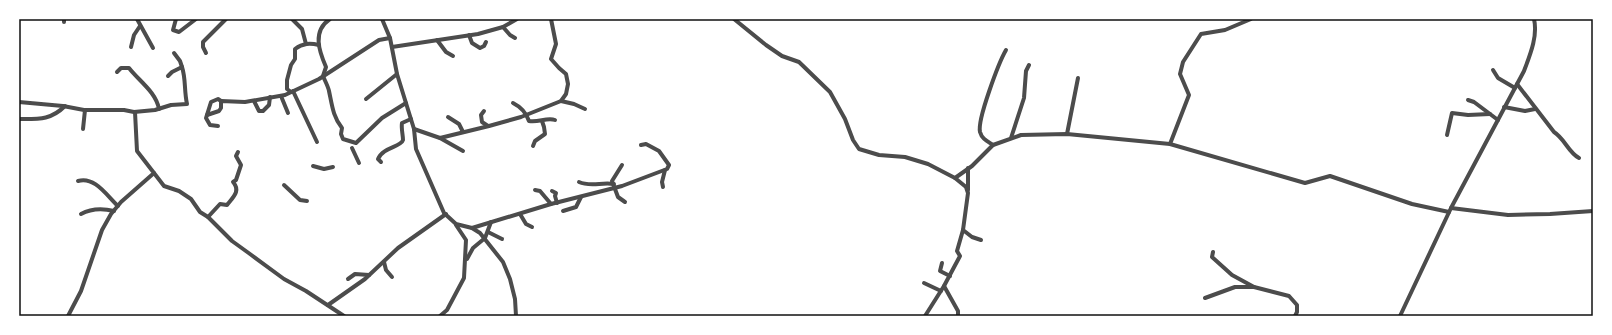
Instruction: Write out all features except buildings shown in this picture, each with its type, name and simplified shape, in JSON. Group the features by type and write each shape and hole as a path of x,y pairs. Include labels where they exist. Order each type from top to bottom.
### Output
{"street":[{"path":"137,19 153,48"},
{"path":"176,19 173,30 179,32 196,19"},
{"path":"206,53 202,42 226,19"},
{"path":"292,19 302,30 306,44"},
{"path":"330,19 324,21 318,39 319,52 326,67 323,76 329,90 336,121 342,128 341,134 343,139 348,142 356,143 382,118 406,103"},
{"path":"382,19 390,38 397,74 414,129 416,149 446,214 456,224 466,240 464,278 448,310 440,316"},
{"path":"392,47 478,34 503,27 517,19"},
{"path":"551,19 556,44 551,59 566,74 568,84 566,94 561,102"},
{"path":"734,19 782,56 799,62 830,92 845,119 853,140 859,150 879,156 905,157 928,164 955,178 966,187 968,193"},
{"path":"1170,144 1189,95 1180,74 1183,62 1201,34 1224,30 1251,19"},
{"path":"1400,316 1450,210 1524,71 1532,49 1535,25 1534,19"},
{"path":"131,47 134,35 140,26"},
{"path":"503,27 515,38"},
{"path":"469,35 472,43 480,48 484,46 486,42"},
{"path":"218,126 210,125 206,118 211,102 218,99 221,102 245,102 281,96 323,76 379,40 390,38"},
{"path":"437,40 446,52 454,56"},
{"path":"317,142 292,92 287,89 287,80 291,65 295,59 295,49 306,44 319,45"},
{"path":"993,145 984,139 980,131 980,121 1006,50"},
{"path":"19,102 65,106 85,110 99,111 114,109 135,112 159,109 171,105 187,104 185,96 185,75 180,61 174,53"},
{"path":"1011,138 1024,98 1026,71 1028,65"},
{"path":"168,76 172,72 182,67"},
{"path":"117,72 121,68 129,68 151,93 158,104 159,109"},
{"path":"1493,70 1498,78 1516,86 1554,132 1561,136 1572,155 1579,158"},
{"path":"366,99 397,74"},
{"path":"1067,134 1078,78"},
{"path":"281,96 288,113"},
{"path":"254,101 259,111 262,111 269,105 270,98"},
{"path":"1468,100 1474,102 1498,120"},
{"path":"207,115 219,111 221,108 221,102"},
{"path":"440,138 489,126 561,102 574,104 585,109"},
{"path":"513,103 519,106 527,114 529,121 542,121 552,118 555,120"},
{"path":"20,119 40,119 52,116 65,106"},
{"path":"1504,107 1525,111 1535,109"},
{"path":"82,129 85,110"},
{"path":"484,111 481,115 482,122 489,126"},
{"path":"135,112 137,150 164,186 179,192 191,200 200,212 208,217 232,241 284,279 306,291 344,316"},
{"path":"1447,135 1452,113 1468,115 1490,114"},
{"path":"448,117 459,124 463,132"},
{"path":"381,162 378,159 380,154 387,148 397,146 402,142 402,123 410,119"},
{"path":"533,146 535,141 544,134 542,121"},
{"path":"414,129 440,138 463,151"},
{"path":"955,178 993,145 1021,135 1067,134 1170,144 1305,183 1330,176 1412,204 1450,210 1508,215 1593,211"},
{"path":"472,228 551,204 581,197 667,169 669,165 659,151 646,144 641,145"},
{"path":"352,148 360,163"},
{"path":"208,217 220,204 226,205 237,190 237,186 234,182 241,165 236,156 238,152"},
{"path":"622,165 612,181 618,197 625,202"},
{"path":"313,166 324,169 333,167"},
{"path":"925,316 950,276 960,256 957,251 963,230 968,193 968,168"},
{"path":"663,186 662,182 664,170"},
{"path":"68,316 81,291 102,230 118,206 154,173"},
{"path":"78,181 83,180 100,187 118,206"},
{"path":"580,182 586,185 606,183 614,186"},
{"path":"284,185 300,200 307,201"},
{"path":"535,190 540,191 551,204"},
{"path":"552,191 556,193 555,196 557,203"},
{"path":"564,211 576,207 581,197"},
{"path":"81,214 93,210 104,209 114,211"},
{"path":"328,305 369,275 398,248 446,214"},
{"path":"520,214 526,224 532,228"},
{"path":"465,263 469,253 485,238 491,222"},
{"path":"456,224 472,228 480,233 504,262 510,279 516,316"},
{"path":"963,230 972,237 981,240"},
{"path":"488,232 502,239"},
{"path":"1213,252 1212,257 1232,275 1254,287 1289,296 1297,305 1297,312 1295,316"},
{"path":"384,262 386,270 392,277"},
{"path":"942,263 940,271 950,276"},
{"path":"348,279 355,274 369,275"},
{"path":"924,283 941,291"},
{"path":"944,286 958,310 958,316"},
{"path":"1205,298 1234,287 1254,287"}]}
